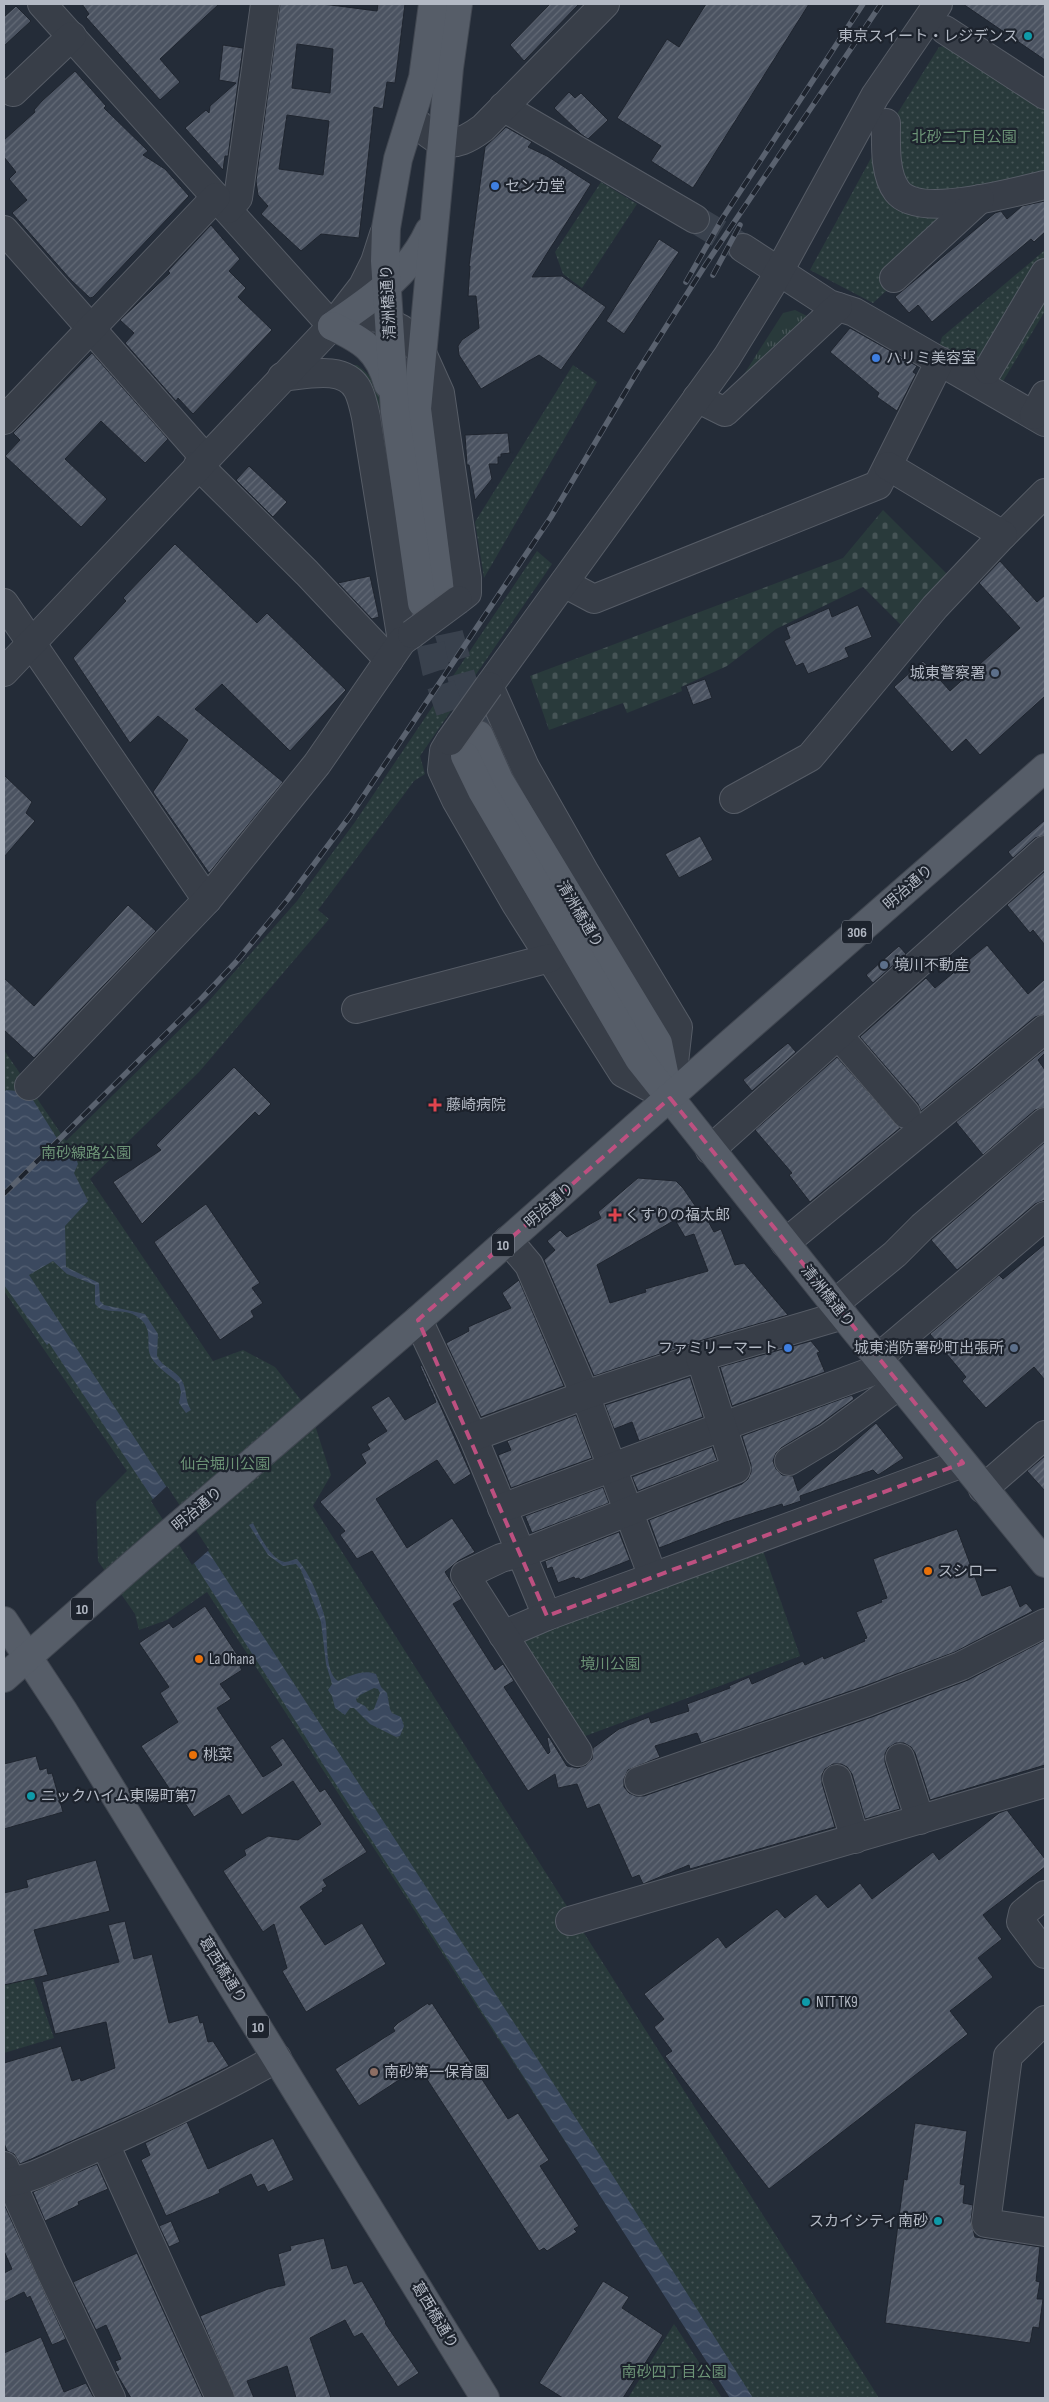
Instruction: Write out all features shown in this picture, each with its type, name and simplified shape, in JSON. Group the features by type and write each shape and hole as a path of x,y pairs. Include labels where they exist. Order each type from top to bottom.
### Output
{"main road":[{"name":"清洲橋通り","path":"433,4 424,78 398,159 386,228 387,286 395,412 440,598"},
{"path":"422,353 442,142 458,4"},
{"path":"395,412 384,369 375,353 357,338 332,326 387,286 420,251 434,220"},
{"name":"清洲橋通り","path":"465,744 499,780 658,1044 670,1098 838,1310 1045,1563"},
{"name":"明治通り","path":"4,1678 137,1560 336,1392 1045,768"},
{"name":"葛西橋通り","path":"4,1621 64,1712 485,2398"}],"street":[{"path":"42,4 332,326"},
{"path":"4,420 90,329 222,203 238,198 265,4"},
{"path":"412,118 427,134 442,142 464,142 483,128 605,4"},
{"path":"489,686 530,776 584,871 678,1027 670,1098 623,1073 501,878 442,770 444,751 465,744 489,686 727,357 779,271 875,96 938,4"},
{"path":"945,30 1045,95"},
{"path":"13,92 72,36"},
{"path":"504,107 694,219"},
{"path":"886,123 888,163 892,182 904,198 911,201 933,203 980,199 1045,185"},
{"path":"894,278 980,199"},
{"path":"4,672 201,461 332,326 363,286 375,262 386,228"},
{"path":"4,230 201,461 308,573 401,645"},
{"path":"743,248 829,304 854,312 940,361 1041,411"},
{"path":"988,370 1045,273"},
{"path":"697,398 725,412 838,307"},
{"path":"29,1086 206,900 317,764 401,645 440,598 468,593 440,393 422,353 401,329 379,318 357,316 332,326"},
{"path":"564,583 594,599 878,485 940,361"},
{"path":"282,377 330,373 349,380 358,390 366,417 401,645"},
{"path":"888,466 1003,535"},
{"path":"734,799 810,757 935,606 1045,492"},
{"path":"4,603 206,900"},
{"path":"710,1150 1045,850"},
{"path":"356,1010 550,958"},
{"path":"785,1243 1045,1029"},
{"path":"839,1036 906,1114"},
{"path":"473,1437 585,1395 838,1310 922,1227 1045,1122"},
{"path":"789,1461 829,1437 887,1370 1045,1216"},
{"path":"508,1240 530,1265 585,1395 653,1577"},
{"path":"418,1320 473,1437 548,1616"},
{"path":"578,1752 465,1575 501,1558 521,1554 736,1469 700,1357"},
{"path":"502,1508 611,1466 887,1370"},
{"path":"983,1489 1045,1435"},
{"path":"503,1635 548,1616 963,1463"},
{"path":"639,1781 867,1702 961,1666 1045,1623"},
{"path":"900,1758 920,1820"},
{"path":"837,1779 855,1839"},
{"path":"570,1921 1045,1783"},
{"path":"1045,1895 1023,1913 1021,1922 1045,1954"},
{"path":"1045,2020 1008,2056 986,2223 1045,2232"},
{"path":"6,2176 20,2180 106,2144 243,2077 277,2058"},
{"path":"106,2144 220,2398"},
{"path":"6,2176 111,2398"}],"highlighted area":[{"path":"670,1098 963,1463 547,1616 418,1320"}],"green space":[{"name":"北砂二丁目公園","path":"950,45 1045,108 1045,193 981,204 873,303 810,270 882,138 939,47"},
{"path":"601,182 637,204 582,288 563,274 555,252"},
{"path":"1045,250 1045,311 1002,383 939,347 942,337"},
{"path":"795,310 807,316 807,326 727,401 783,313"},
{"path":"354,365 363,370 376,385 384,411 378,408 374,390 354,369"},
{"path":"573,365 597,382 484,578 475,522"},
{"path":"883,510 951,578 906,630 863,587 776,629 727,666 681,687 682,691 627,713 623,703 549,730 530,676 843,558"},
{"name":"仙台堀川公園","path":"537,551 552,564 420,756 425,774 414,781 318,910 329,919 199,1072 90,1179 213,1361 243,1350 275,1367 311,1413 331,1475 313,1506 879,2398 732,2398 207,1592 167,1620 139,1630 135,1614 98,1561 96,1502 127,1471 4,1291 4,1050 66,1141 208,1002 297,901 355,822"},
{"name":"境川公園","path":"761,1545 800,1656 580,1738 523,1650 523,1634"},
{"path":"22,1946 54,2038 4,2053 4,1951"},
{"name":"南砂四丁目公園","path":"674,2324 722,2398 628,2398"}],"water":[{"path":"6,1090 28,1092 71,1161 76,1158 78,1164 74,1173 88,1201 65,1226 66,1267 99,1283 100,1301 104,1305 145,1314 158,1334 157,1356 162,1363 181,1379 191,1410 186,1413 179,1403 181,1392 179,1384 160,1368 151,1357 148,1331 142,1321 136,1316 128,1312 99,1308 95,1304 95,1285 67,1274 53,1261 29,1275 603,2160 753,2398 730,2398 149,1493 49,1343 47,1345 4,1285 4,1093"},
{"path":"253,1523 266,1546 275,1557 285,1562 297,1559 302,1565 314,1587 325,1618 328,1661 333,1676 338,1681 366,1672 376,1674 381,1687 387,1693 392,1713 401,1717 404,1726 400,1736 396,1737 370,1724 354,1708 350,1708 345,1715 335,1708 332,1696 328,1690 332,1684 326,1664 321,1622 301,1570 296,1564 283,1566 268,1555 249,1525","holes":["374,1688 378,1689 380,1693 374,1709 369,1711 365,1706 357,1702 356,1699 360,1695"]}],"pier":[{"path":"167,1486 209,1550 192,1565 151,1501"}],"building":[{"path":"82,4 219,4 160,59 180,82 160,100 86,17 89,14"},
{"path":"280,4 323,4 377,11 378,4 405,4 395,83 387,82 383,109 374,107 359,238 321,234 301,251 261,214 268,206 258,195 256,181","holes":["297,44 333,49 330,93 292,88","287,115 329,121 323,175 279,169"]},
{"path":"550,4 579,4 524,61 510,45"},
{"path":"706,4 809,4 693,188 651,161 661,146 617,118 667,39 679,47"},
{"name":"東京スイート・レジデンス","path":"963,4 1045,4 1045,60"},
{"path":"16,6 31,21 4,46 4,17"},
{"path":"223,45 243,48 228,156 225,156 223,170 185,128 206,110 209,113 210,106 236,83 219,80"},
{"path":"75,71 106,106 104,108 148,151 143,155 165,169 189,196 90,298 70,279 12,213 27,200 9,179 16,172 4,157 4,140 35,112 34,110 42,101"},
{"path":"569,92 575,98 581,93 608,120 588,139 554,108"},
{"path":"506,127 532,142 528,147 547,156 591,184 532,277 562,276 606,307 561,370 539,355 481,389 459,355 458,346 462,340 479,328 476,296 468,296 469,266 485,147"},
{"path":"1045,201 1045,232 1034,242 1031,239 932,322 918,305 909,313 895,297 995,213 1001,211 1007,219 1022,206"},
{"path":"211,225 240,259 229,271 246,288 238,297 272,330 193,414 178,398 176,401 125,343 134,333 120,320 170,273 168,271"},
{"path":"659,239 679,252 624,334 606,321"},
{"path":"850,328 917,366 913,372 916,374 897,411 877,397 879,393 830,352"},
{"path":"92,353 168,439 145,463 101,421 65,459 107,499 81,527 5,456 20,440 13,433"},
{"path":"508,433 510,453 501,454 501,457 498,457 498,464 489,464 492,479 475,500 469,465 467,465 465,435"},
{"path":"249,466 287,502 273,517 236,480"},
{"path":"175,544 257,623 267,613 346,690 290,751 222,684 195,709 283,782 209,873 153,792 188,740 158,716 130,743 73,658 126,601 123,598"},
{"path":"1000,561 1037,602 1045,595 1045,696 980,755 966,739 952,752 894,687 923,661 950,691 1020,628 979,583"},
{"path":"370,576 379,617 372,619 338,583"},
{"path":"858,605 872,637 845,648 849,657 808,674 803,663 796,666 784,641 790,638 786,627 829,608 832,617"},
{"path":"705,679 712,698 693,705 686,686"},
{"path":"4,775 32,802 26,813 35,821 4,857"},
{"path":"1045,820 1045,835 1035,838 1013,858 1008,852"},
{"path":"700,836 713,860 679,878 665,854"},
{"path":"1045,871 1045,945 1033,930 1030,933 1007,905"},
{"path":"128,905 156,931 34,1058 4,1030 4,978 34,1006"},
{"path":"987,945 1028,994 1045,979 1045,1014 1035,1017 921,1111 918,1104 860,1037 926,978 935,988"},
{"path":"899,946 906,954 873,983 866,975"},
{"path":"788,1043 796,1052 752,1091 743,1080"},
{"path":"1045,1049 1045,1053 1038,1060 1045,1070 1045,1107 1035,1110 983,1155 956,1122"},
{"path":"837,1057 900,1128 810,1202 789,1175 792,1173 755,1130"},
{"path":"234,1067 271,1104 259,1116 255,1112 142,1224 113,1182 161,1150 156,1145"},
{"path":"1045,1142 1045,1200 1035,1204 957,1270 931,1240"},
{"path":"638,1178 676,1181 698,1210 701,1208 714,1232 721,1229 735,1265 744,1263 788,1315 696,1342 594,1376 544,1260 555,1250 547,1241 560,1230 567,1237 601,1218 598,1212","holes":["675,1220 685,1237 694,1234 708,1271 645,1289 646,1292 610,1303 597,1265"]},
{"path":"206,1204 260,1283 252,1288 263,1303 251,1311 254,1317 220,1340 154,1242"},
{"path":"1045,1244 1045,1380 1034,1367 986,1408 962,1381 966,1377 930,1334 999,1275 1003,1279"},
{"path":"519,1280 564,1386 481,1417 446,1343 469,1331 468,1327 511,1308 502,1293"},
{"path":"811,1341 820,1352 817,1353 825,1372 732,1406 720,1367"},
{"path":"422,1365 471,1474 454,1485 437,1460 376,1499 407,1548 452,1518 475,1552 458,1561 445,1572 462,1599 453,1604 495,1670 503,1664 514,1681 504,1687 548,1754 550,1752 547,1738 549,1737 567,1766 578,1768 586,1765 592,1759 593,1748 619,1729 649,1717 651,1723 689,1711 687,1704 730,1688 729,1686 749,1677 752,1684 803,1661 805,1665 823,1656 824,1659 865,1641 864,1639 867,1638 856,1612 882,1602 881,1600 887,1598 873,1559 957,1529 982,1596 1011,1585 1020,1607 1026,1603 1033,1611 955,1652 862,1687 701,1743 697,1733 655,1746 660,1757 628,1770 624,1779 624,1787 629,1793 636,1796 644,1796 872,1717 968,1680 1045,1640 1045,1765 930,1800 915,1753 911,1747 904,1743 896,1743 888,1748 885,1754 885,1762 900,1809 865,1819 852,1774 847,1767 841,1764 833,1764 825,1769 822,1775 822,1783 835,1827 690,1869 689,1865 643,1884 639,1875 632,1878 599,1804 587,1809 577,1784 558,1788 555,1774 528,1791 372,1551 357,1559 340,1535 345,1531 320,1502 366,1463 361,1454 370,1449 367,1444 387,1431 371,1407 389,1396 405,1420 436,1402 420,1366"},
{"path":"690,1377 703,1417 639,1441 632,1422 614,1429 605,1405"},
{"path":"852,1395 854,1399 820,1424 781,1448 776,1453 773,1461 776,1469 782,1475 793,1476 798,1491 876,1423 904,1458 878,1475 873,1470 800,1496 801,1501 783,1507 782,1504 726,1522 659,1548 649,1520 742,1484 748,1479 751,1465 742,1436"},
{"path":"576,1415 592,1458 511,1488 498,1455 511,1450 507,1441"},
{"path":"712,1447 717,1460 638,1491 632,1477"},
{"path":"1045,1456 1045,1491 1027,1471"},
{"path":"603,1487 609,1503 532,1533 525,1516"},
{"path":"619,1532 630,1560 580,1580 574,1577 558,1583 552,1567 547,1569 545,1561"},
{"path":"205,1606 244,1665 240,1667 242,1670 220,1684 231,1699 217,1708 263,1777 282,1765 270,1747 283,1738 320,1792 325,1789 367,1852 323,1880 327,1886 322,1889 323,1891 300,1907 325,1945 362,1923 386,1964 306,2012 282,1971 287,1968 274,1924 263,1932 223,1871 246,1855 244,1850 268,1836 298,1840 321,1824 293,1781 242,1815 229,1795 194,1817 183,1800 179,1803 141,1746 178,1722 160,1693 169,1687 139,1643 169,1623 173,1628"},
{"name":"ニックハイム東陽町第7","path":"36,1756 40,1770 47,1768 48,1774 52,1773 63,1812 4,1829 4,1764"},
{"name":"NTT TK9","path":"1007,1810 1045,1859 1045,1867 983,1915 1002,1939 978,1958 993,1977 950,2011 968,2034 769,2189 665,2056 672,2051 654,2027 664,2019 644,1994 718,1937 726,1948 777,1909 785,1918 816,1894 828,1908 860,1883 872,1899 933,1852 939,1860 999,1813"},
{"path":"96,1860 110,1911 34,1930 48,1975 4,1985 4,1893 28,1887 26,1880"},
{"path":"125,1921 134,1959 152,1954 169,2023 198,2015 200,2023 203,2022 208,2042 213,2041 229,2066 148,2107 20,2164 14,2154 7,2151 4,2143 4,2063 61,2046 72,2081 80,2078 81,2081 115,2068 106,2022 55,2034 42,1982 119,1962 108,1925"},
{"path":"428,2003 429,2005 432,2003 508,2119 518,2113 549,2160 540,2166 579,2226 574,2229 577,2232 547,2251 544,2248 539,2251 419,2067 359,2106 335,2069 395,2031 393,2028 398,2023"},
{"path":"187,2122 208,2169 273,2138 294,2180 268,2192 264,2184 257,2187 251,2174 219,2190 220,2193 166,2216 141,2160 150,2155 145,2143"},
{"name":"スカイシティ南砂","path":"915,2123 967,2131 960,2184 965,2185 963,2203 973,2205 971,2221 975,2237 1040,2247 1036,2281 1040,2282 1037,2299 1043,2299 1039,2328 1033,2327 1030,2343 885,2323 904,2179 907,2180"},
{"path":"97,2164 108,2189 78,2202 79,2205 45,2221 33,2192"},
{"path":"4,2204 66,2339 52,2345 30,2296 27,2298 24,2292 4,2302 4,2273 12,2269 4,2251"},
{"path":"171,2221 180,2242 169,2247 159,2226"},
{"path":"324,2238 332,2269 347,2265 354,2284 362,2281 385,2323 419,2373 398,2387 362,2333 354,2337 345,2320 310,2338 331,2398 296,2398 287,2366 247,2381 254,2398 235,2398 200,2316 268,2289 285,2285 278,2254 291,2250 290,2246"},
{"path":"137,2253 203,2398 131,2398 115,2371 119,2370 115,2361 121,2359 106,2325 96,2330 73,2282"},
{"path":"603,2281 629,2297 622,2308 663,2335 623,2398 563,2398 539,2383"},
{"path":"41,2337 64,2392 86,2383 94,2398 4,2398 4,2353"}],"tunnel":[{"path":"695,219 743,248"},
{"path":"440,592 449,634 477,730"},
{"path":"422,603 436,671 464,752"}],"railway":[{"path":"686,282 722,219 863,4"},
{"path":"4,1194 236,962 288,899 350,816 551,517 636,374 706,264 881,4"},
{"path":"713,275 740,225"}],"place":[{"name":"東京スイート・レジデンス","path":"1028,36"},
{"name":"センカ堂","path":"495,186"},
{"name":"ハリミ美容室","path":"876,358"},
{"name":"城東警察署","path":"995,673"},
{"name":"境川不動産","path":"884,965"},
{"name":"藤崎病院","path":"435,1105"},
{"name":"くすりの福太郎","path":"615,1215"},
{"name":"ファミリーマート","path":"788,1348"},
{"name":"城東消防署砂町出張所","path":"1014,1348"},
{"name":"スシロー","path":"928,1571"},
{"name":"La Ohana","path":"199,1659"},
{"name":"桃菜","path":"193,1755"},
{"name":"ニックハイム東陽町第7","path":"31,1796"},
{"name":"NTT TK9","path":"806,2002"},
{"name":"南砂第一保育園","path":"374,2072"},
{"name":"スカイシティ南砂","path":"938,2221"}],"park label":[{"name":"南砂線路公園","path":"86,1153"}]}
